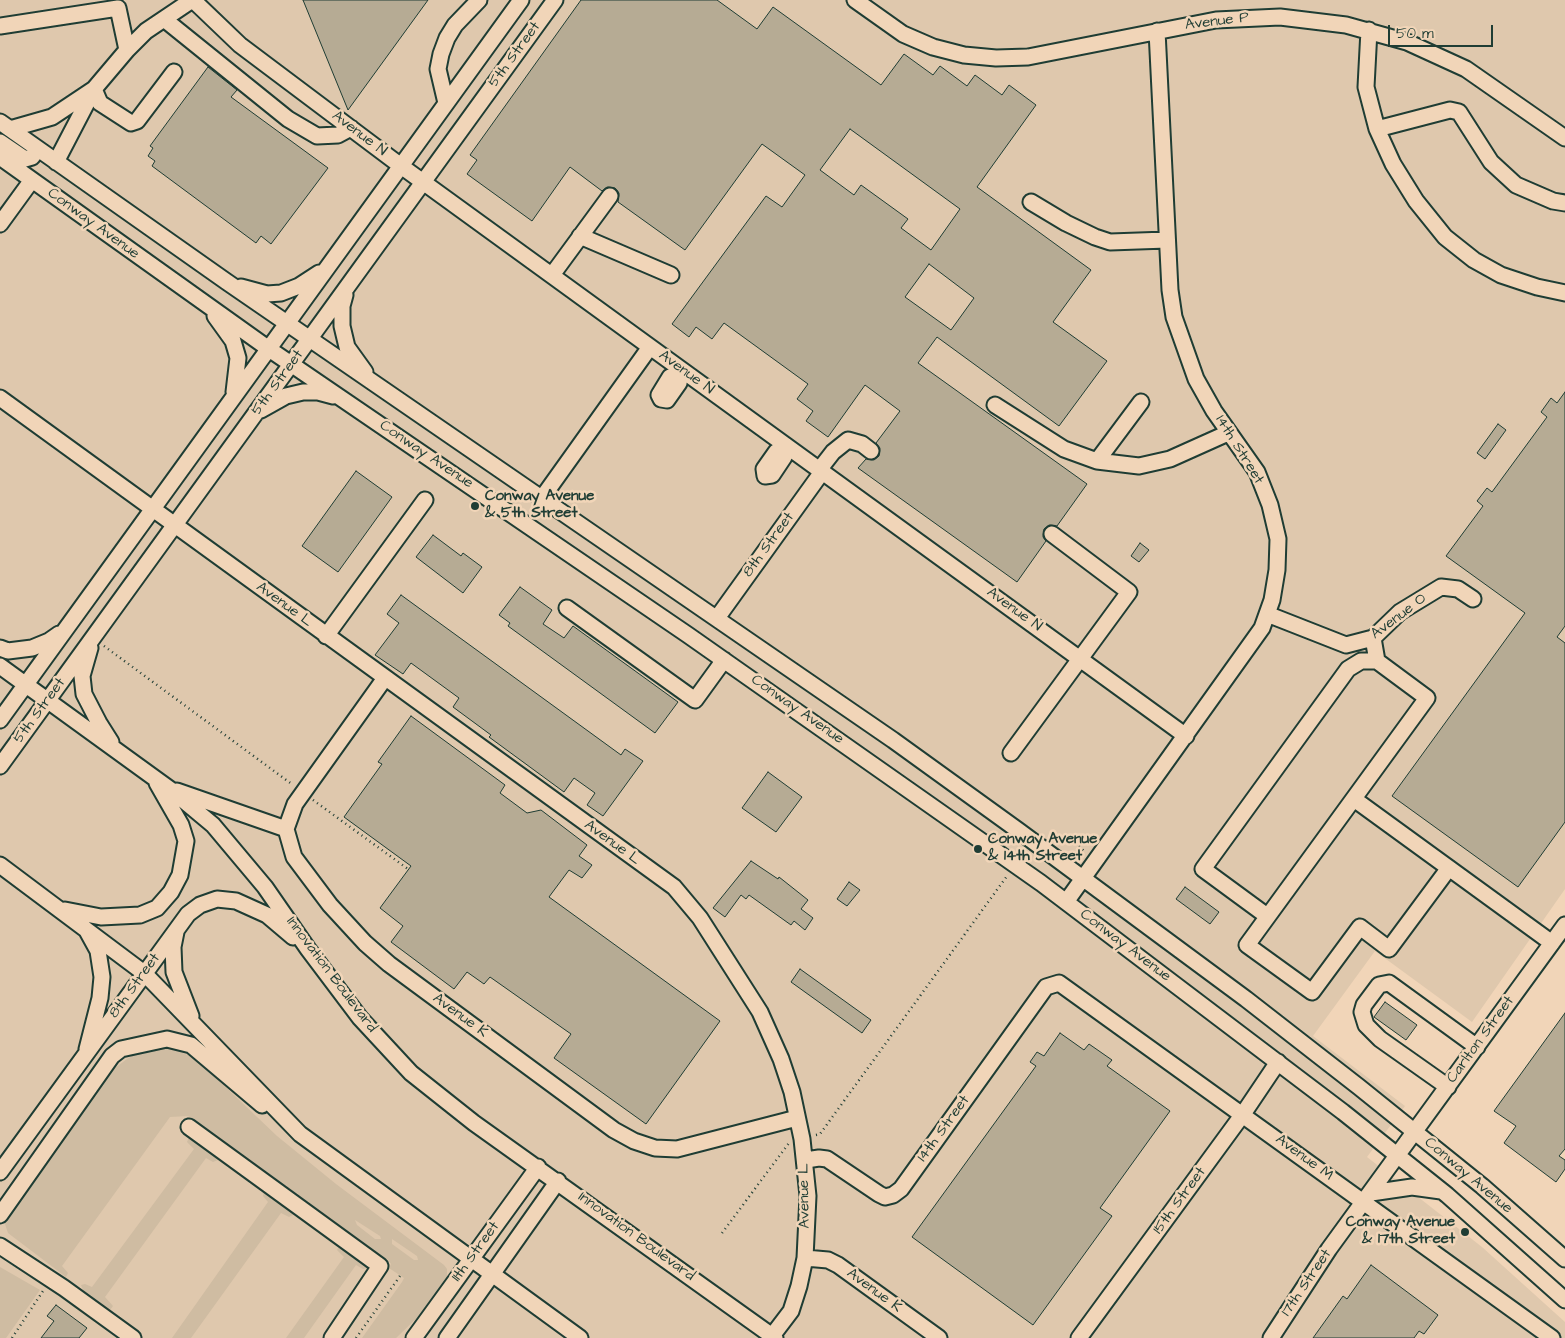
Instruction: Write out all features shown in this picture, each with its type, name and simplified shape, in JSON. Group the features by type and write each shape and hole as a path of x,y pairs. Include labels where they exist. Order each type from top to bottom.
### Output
{"street":[{"path":"56,162 94,89 146,31 193,0"},
{"name":"Avenue N","path":"193,0 240,45 401,166 650,347 679,374 784,449 821,471 1186,736"},
{"path":"446,103 438,69 441,54 447,38 455,25 479,0"},
{"name":"5th Street","path":"0,720 521,0"},
{"name":"5th Street","path":"0,766 48,700 96,640 174,526 555,0"},
{"name":"Avenue P","path":"855,0 903,34 933,47 996,58 1028,56 1216,20 1265,17 1312,19 1370,30 1407,42 1466,69 1565,138"},
{"path":"0,26 117,4 127,50"},
{"path":"164,19 288,119 310,132 318,136 338,135 351,128"},
{"path":"1370,30 1366,87 1377,129 1393,164 1416,201 1445,237 1474,260 1501,275 1537,287 1565,293"},
{"name":"14th Street","path":"1066,902 1262,628 1272,600 1277,570 1278,539 1270,504 1257,472 1228,433 1196,379 1174,317 1170,290 1167,240 1157,31"},
{"path":"94,89 100,103 130,124 137,121 174,72"},
{"path":"5,126 52,117 94,89"},
{"path":"1377,129 1450,110 1459,112 1491,162 1516,185 1554,201 1565,203"},
{"name":"Conway Avenue","path":"5,126 226,282 893,740 1246,999 1416,1132 1482,1186 1565,1259"},
{"path":"0,142 25,159 32,157 38,149"},
{"name":"Conway Avenue","path":"0,157 268,349 880,767 1066,902 1278,1062 1442,1191 1565,1300"},
{"path":"0,224 32,180"},
{"path":"552,275 610,196"},
{"path":"1031,202 1073,226 1110,242 1167,240"},
{"path":"580,236 671,275"},
{"path":"226,282 268,294 282,293 299,286 333,260"},
{"path":"348,287 342,306 342,326 347,347 374,383"},
{"path":"201,300 221,323 233,341 238,358 233,397"},
{"path":"542,498 650,347"},
{"path":"255,414 286,396 303,392 318,392 341,398"},
{"name":"Avenue L","path":"0,398 674,887 700,918 760,1012 781,1059 806,1160 808,1196 804,1258 799,1286 791,1310 774,1337"},
{"path":"1097,461 1141,402"},
{"path":"995,405 1064,450 1097,461 1139,466 1170,459 1228,433"},
{"name":"8th Street","path":"717,618 833,452 848,440 862,444 871,451"},
{"path":"326,636 425,500"},
{"path":"1011,753 1129,592 1052,534"},
{"name":"Avenue O","path":"1267,614 1346,645 1373,638 1400,612 1441,588 1458,589 1473,599"},
{"path":"567,608 695,700 724,660"},
{"path":"0,648 8,651 32,648 49,641 66,629"},
{"path":"1373,638 1377,661"},
{"path":"96,640 82,676 84,694 99,723 118,751"},
{"path":"1267,916 1203,869 1348,668 1361,661 1377,661 1427,698 1247,945 1312,992 1360,927 1389,949 1449,868"},
{"name":"Innovation Boulevard","path":"0,666 154,777 213,825 265,887 308,949 360,1018 411,1073 474,1123 558,1181 774,1337"},
{"path":"171,790 206,800 261,822 286,829 295,804 385,678"},
{"path":"61,910 101,917 140,914 157,908 171,892 180,875 186,842 181,825 154,777"},
{"path":"1354,799 1449,868 1560,935"},
{"name":"Avenue K","path":"286,829 294,857 330,905 364,943 389,964 598,1118 634,1141 655,1148 677,1149 797,1118"},
{"path":"0,865 144,973 300,1134"},
{"name":"8th Street","path":"0,1172 178,926 200,905 217,899 236,901 267,915 308,949"},
{"path":"178,926 172,947 174,972 195,1025"},
{"path":"86,928 98,951 102,977 100,998 90,1030 86,1054"},
{"name":"Carlton Street","path":"1398,1156 1560,935"},
{"name":"14th Street","path":"806,1160 827,1159 879,1194 885,1197 893,1195 901,1189 1046,987 1054,983"},
{"name":"Avenue M","path":"1054,983 1063,985 1244,1114 1368,1198 1552,1338"},
{"path":"1448,1087 1380,1039 1366,1025 1362,1012 1364,1005 1379,985 1389,983 1477,1047"},
{"path":"0,1215 112,1056 133,1045 167,1039 191,1045 246,1093 300,1134 580,1338"},
{"name":"15th Street","path":"1080,1338 1244,1114 1278,1062"},
{"path":"189,1127 380,1266 332,1338"},
{"name":"17th Street","path":"1271,1338 1301,1289 1398,1156"},
{"name":"11th Street","path":"414,1338 538,1167"},
{"name":"11th Street","path":"447,1338 558,1181"},
{"path":"1368,1198 1412,1187 1442,1191"},
{"path":"0,1246 64,1288 133,1338"},
{"name":"Avenue K","path":"804,1258 828,1260 838,1265 939,1338"}],"path":[{"path":"96,640 294,786"},
{"path":"306,795 408,869"},
{"path":"1079,846 1088,853"},
{"path":"722,1232 787,1144 820,1134 1008,875"},
{"path":"356,1338 400,1276"},
{"path":"12,1338 43,1291"}],"shaded area":[{"path":"0,0 1565,0 1565,889 1472,1022 1375,951 1313,1036 1405,1106 1367,1157 1482,1247 1565,1322 1565,1338 0,1338"},
{"path":"162,1048 173,1049 195,1058 277,1136 336,1184 444,1265 447,1269 447,1281 423,1312 396,1338 362,1338 404,1278 389,1268 391,1264 388,1260 188,1116 170,1117 62,1266 68,1273 66,1277 8,1233 5,1224 7,1217 89,1098 115,1068 139,1052","holes":["355,1220 380,1236 381,1239 375,1239 357,1225","392,1239 417,1256 418,1260 414,1260 392,1244"]},
{"path":"189,1137 218,1157 218,1160 213,1162 206,1158 105,1297 113,1306 110,1310 107,1309 84,1292 81,1285 85,1284 92,1287 194,1149 187,1142"},
{"path":"264,1192 292,1210 293,1215 289,1217 281,1213 191,1338 172,1338 268,1202 263,1196"},
{"path":"339,1246 369,1268 363,1269 356,1265 304,1338 286,1338 344,1257 337,1250"},
{"path":"0,1267 40,1290 6,1338 0,1338"}],"building":[{"path":"303,0 428,0 348,110"},
{"path":"581,0 717,0 757,29 773,7 881,85 904,54 933,75 940,66 967,86 975,75 1002,95 1009,85 1036,105 977,187 1091,270 1053,322 1107,361 1059,426 937,337 918,363 1087,484 1057,526 1049,525 1044,529 1043,537 1046,541 1017,582 858,468 866,459 874,460 879,456 880,448 876,443 900,411 865,385 828,437 806,421 813,411 797,399 808,384 724,323 712,339 696,327 689,337 672,324 766,196 782,207 805,175 762,144 685,250 618,202 619,193 615,188 607,187 602,191 570,167 532,221 467,174 477,160 470,155","holes":["850,129 960,209 931,250 901,228 908,219 861,185 854,195 820,170","929,264 974,298 951,330 905,297"]},
{"path":"208,67 237,90 231,97 328,168 271,244 261,236 256,243 152,166 155,161 148,156 153,148 150,146"},
{"path":"1565,392 1565,626 1557,637 1565,643 1565,822 1518,887 1392,796 1525,613 1446,556 1483,506 1477,501 1487,488 1492,492 1547,417 1541,412 1551,398 1557,403"},
{"path":"1498,424 1506,430 1485,459 1477,453"},
{"path":"356,471 392,497 338,572 302,546"},
{"path":"433,535 461,556 463,553 482,567 463,593 416,557"},
{"path":"1140,543 1149,550 1139,562 1131,556"},
{"path":"520,587 552,610 543,624 564,638 573,626 678,702 655,733 508,626 510,623 499,615"},
{"path":"401,595 621,755 625,749 643,761 603,816 587,805 595,793 574,778 564,792 489,737 491,735 453,707 459,698 411,663 403,674 375,655 399,623 387,614"},
{"path":"411,716 505,785 500,793 527,813 541,810 587,845 579,856 592,865 582,878 569,870 549,897 720,1021 646,1124 554,1058 571,1034 490,977 484,984 467,972 454,989 391,942 403,926 380,908 411,866 344,817 382,764 378,762"},
{"path":"768,772 802,797 776,832 742,808"},
{"path":"751,861 778,879 779,877 808,900 801,909 813,918 805,930 794,921 791,925 749,895 746,899 741,895 725,917 713,908"},
{"path":"849,882 860,890 847,906 837,899"},
{"path":"1185,887 1219,912 1210,924 1176,899"},
{"path":"800,969 871,1020 862,1033 791,982"},
{"path":"1385,1002 1417,1025 1406,1040 1374,1017"},
{"path":"1565,1013 1565,1149 1559,1156 1565,1160 1565,1169 1556,1182 1504,1143 1516,1126 1494,1111"},
{"path":"1060,1033 1084,1050 1089,1044 1112,1060 1107,1066 1170,1111 1100,1208 1112,1216 1033,1325 912,1237 1036,1066 1030,1062 1037,1052 1044,1056"},
{"path":"1371,1265 1438,1315 1424,1334 1419,1331 1414,1338 1313,1338 1343,1296 1347,1299"},
{"path":"56,1305 87,1328 79,1338 41,1338 54,1321 47,1316"}],"place":[{"name":"Conway Avenue & 5th Street","path":"475,506"},
{"name":"Conway Avenue & 14th Street","path":"978,849"},
{"name":"Conway Avenue & 17th Street","path":"1465,1232"}]}
